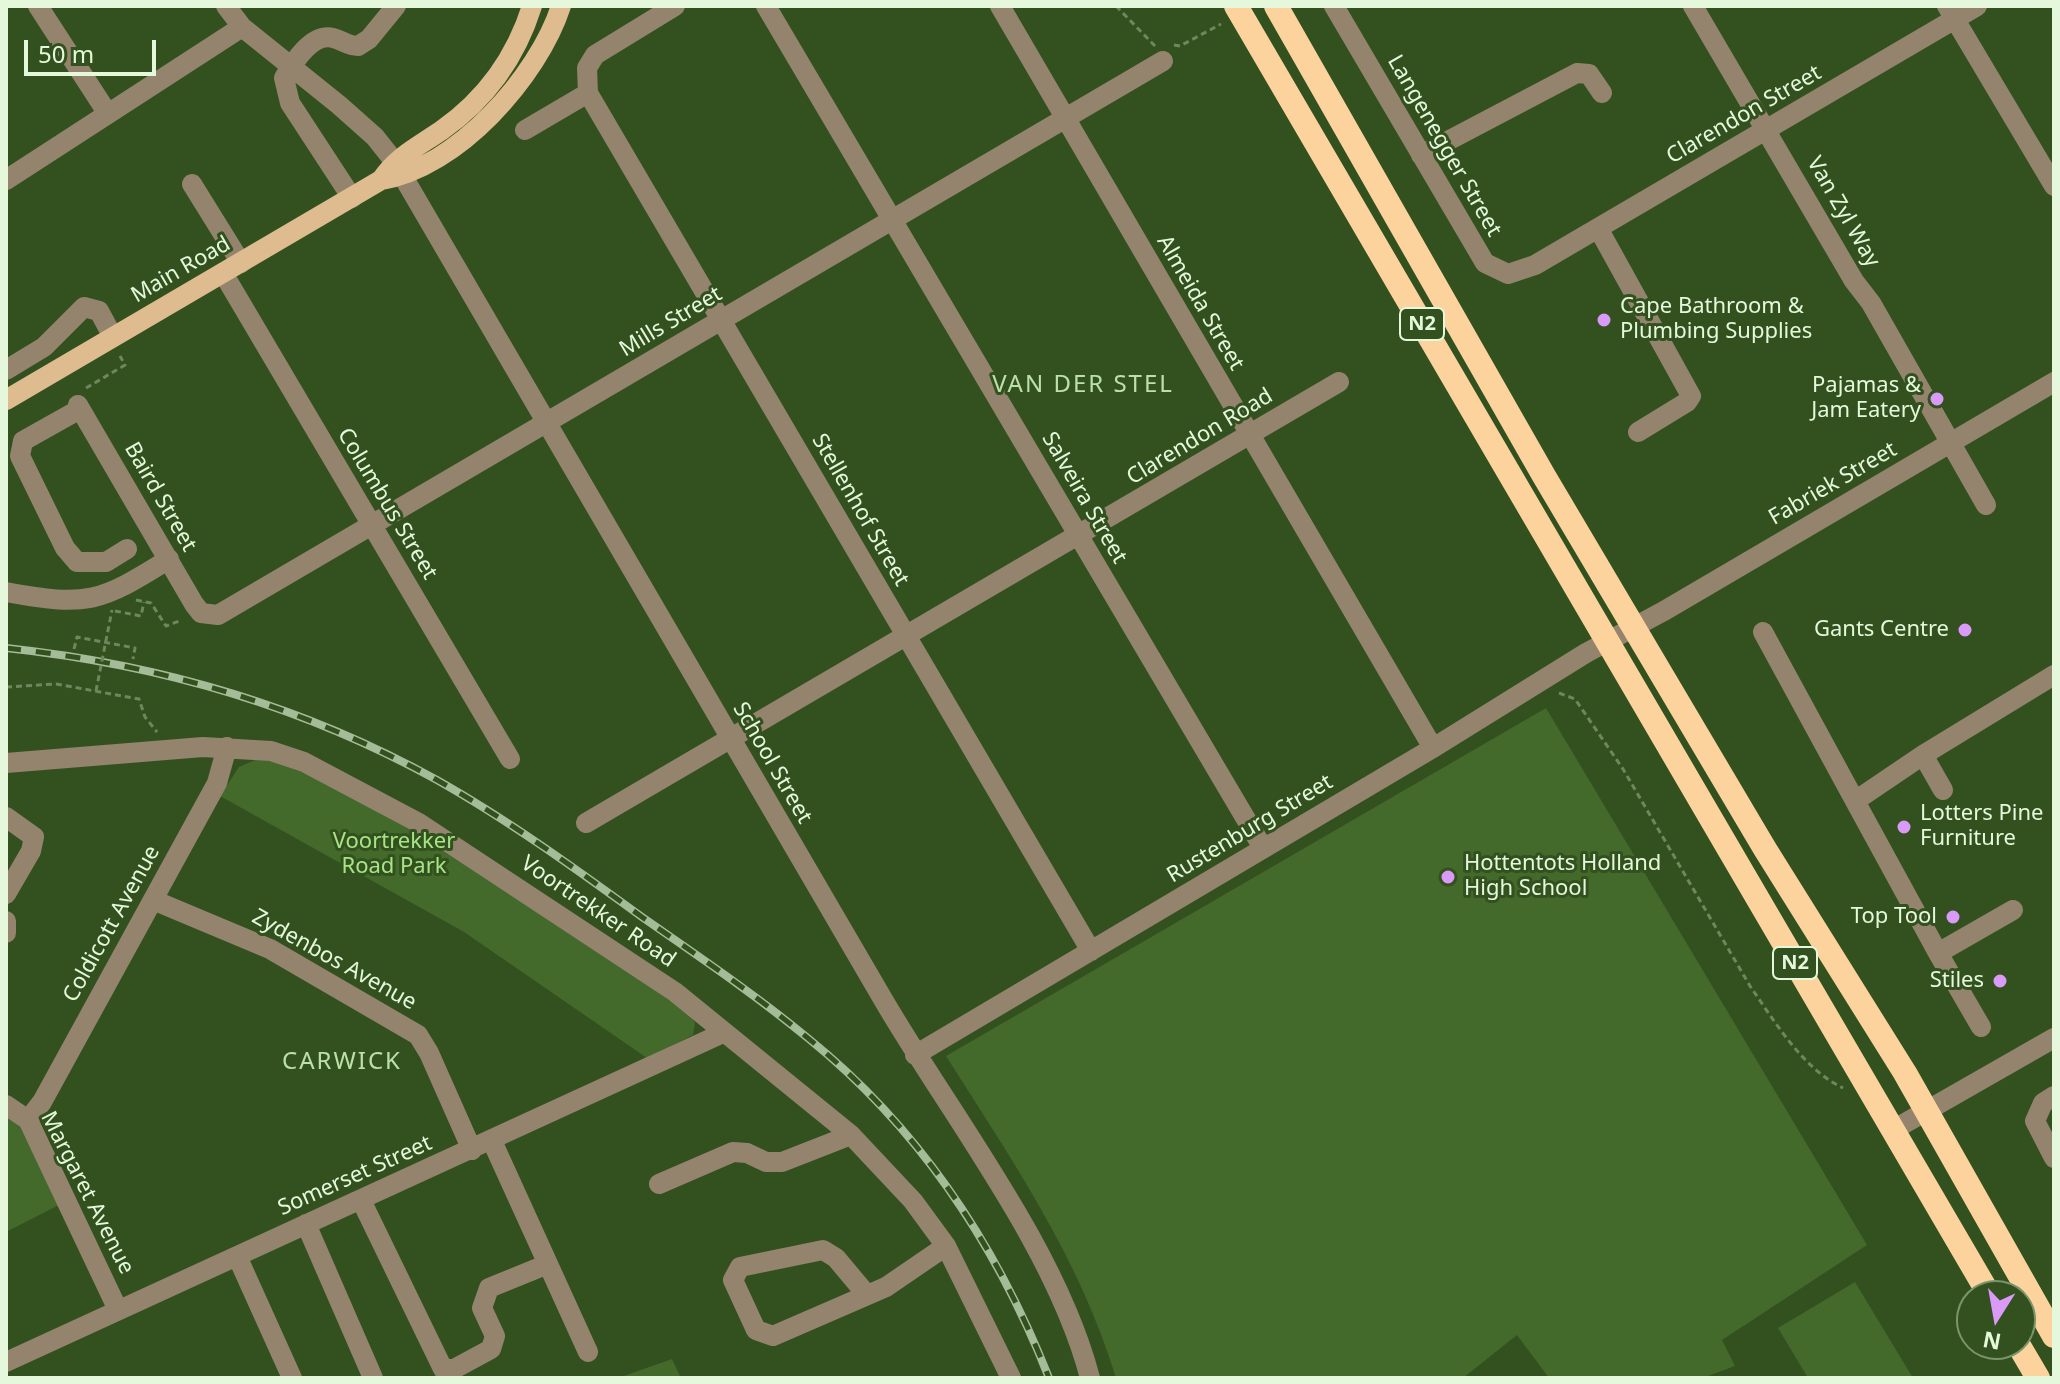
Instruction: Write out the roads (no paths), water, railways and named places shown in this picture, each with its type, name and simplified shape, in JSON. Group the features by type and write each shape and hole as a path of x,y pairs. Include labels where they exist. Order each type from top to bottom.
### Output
{"highway":[{"name":"N2","path":"1276,6 1544,476 1636,626 1765,849 1905,1073 2054,1336"},
{"name":"N2","path":"1238,9 1981,1280"},
{"path":"2027,1360 2038,1378"}],"main road":[{"name":"Main Road","path":"398,169 484,93 515,50 532,6"},
{"name":"Main Road","path":"6,400 116,345 232,268 398,169 467,136 494,112 543,47 561,6"}],"street":[{"path":"38,6 108,114"},
{"path":"352,198 290,103 284,87 291,67 320,37 332,37 353,47 363,43 396,6"},
{"path":"525,130 588,93 587,68 595,55 675,6"},
{"name":"Salveira Street","path":"766,6 1263,848"},
{"name":"Almeida Street","path":"1000,6 1433,748"},
{"name":"Langenegger Street","path":"1334,6 1485,263 1508,274 1535,265"},
{"name":"Van Zyl Way","path":"1693,6 1986,505"},
{"name":"Clarendon Street","path":"1535,265 1767,129 1951,12 1977,6"},
{"path":"1951,12 2054,186"},
{"path":"6,180 108,114 235,13"},
{"name":"School Street","path":"235,13 291,67 375,137 398,169 915,1055 1046,1269 1066,1311 1090,1378"},
{"name":"Mills Street","path":"201,613 218,615 233,608 1065,119 1159,53"},
{"path":"1421,155 1577,73 1589,74 1602,93"},
{"name":"Stellenhof Street","path":"588,93 1091,951"},
{"name":"Columbus Street","path":"192,184 232,268 371,527 510,759"},
{"path":"1598,228 1689,389 1687,402 1638,432"},
{"path":"6,370 57,336 84,307 99,311 116,345"},
{"name":"Clarendon Road","path":"586,823 1339,382"},
{"name":"Fabriek Street","path":"1607,642 2054,382"},
{"name":"Baird Street","path":"127,549 106,562 77,562 65,548 20,456 23,441 80,401 201,613"},
{"path":"6,592 63,603 83,602 121,589 169,559"},
{"path":"1763,632 1981,1027"},
{"name":"Rustenburg Street","path":"915,1055 1607,642"},
{"path":"1855,801 1923,755 2054,675"},
{"name":"Voortrekker Road","path":"6,763 227,747 271,751 304,762 419,823 675,992 851,1135 913,1201 946,1246 1011,1378"},
{"name":"Coldicott Avenue","path":"28,1120 42,1102 217,783 227,747"},
{"path":"1923,755 1943,790"},
{"path":"6,817 34,837 31,851 6,894"},
{"name":"Zydenbos Avenue","path":"153,900 270,949 418,1035 472,1150"},
{"path":"1938,953 2013,910"},
{"path":"6,921 6,933"},
{"name":"Somerset Street","path":"6,1362 723,1033"},
{"path":"1893,1130 2054,1038"},
{"path":"2054,1096 2043,1103 2035,1121 2054,1158"},
{"name":"Margaret Avenue","path":"6,1105 28,1120 118,1310"},
{"path":"659,1184 733,1152 747,1153 766,1162 782,1162 851,1135"},
{"path":"492,1141 588,1352"},
{"path":"361,1200 443,1369 454,1369 491,1349 495,1336 482,1308 489,1288 548,1264"},
{"path":"306,1224 373,1378"},
{"path":"867,1295 836,1258 823,1250 740,1267 733,1280 756,1330 767,1336 867,1295 886,1287 946,1246"},
{"path":"237,1256 292,1378"}],"railway":[{"path":"6,648 62,655 173,677 282,710 334,730 437,780 567,863 789,1023 849,1074 886,1111 920,1151 979,1236 1005,1282 1049,1378"}],"place":[{"name":"Cape Bathroom & Plumbing Supplies","path":"1604,320"},
{"name":"Pajamas & Jam Eatery","path":"1937,399"},
{"name":"Gants Centre","path":"1965,630"},
{"name":"Lotters Pine Furniture","path":"1904,827"},
{"name":"Hottentots Holland High School","path":"1448,877"},
{"name":"Top Tool","path":"1953,917"},
{"name":"Stiles","path":"2000,981"}],"district":[{"name":"VAN DER STEL","path":"1083,385"},
{"name":"CARWICK","path":"342,1062"}],"park label":[{"name":"Voortrekker Road Park","path":"394,854"}]}
